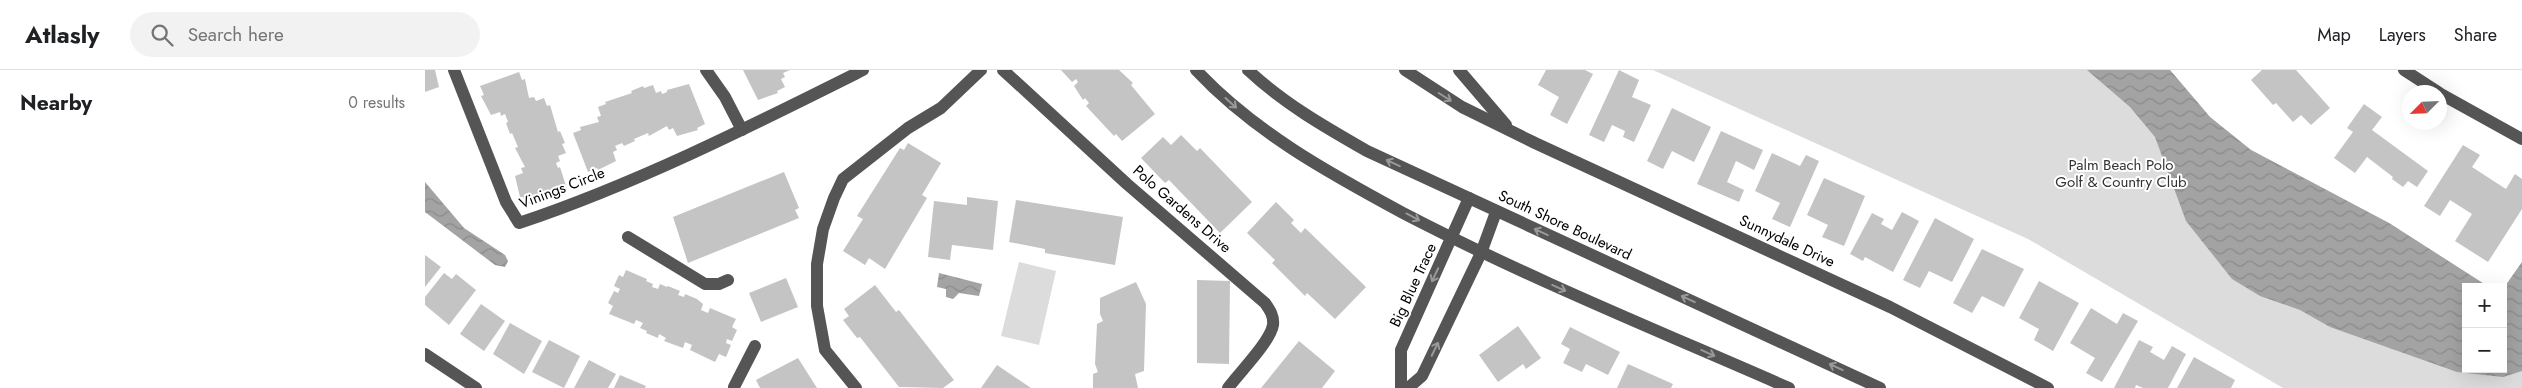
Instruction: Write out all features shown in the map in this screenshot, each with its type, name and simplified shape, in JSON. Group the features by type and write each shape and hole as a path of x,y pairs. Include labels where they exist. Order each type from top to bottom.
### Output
{"street":[{"name":"Vinings Circle","path":"454,70 505,202 519,223 556,210 742,130 863,70"},
{"path":"707,70 725,97 742,130"},
{"path":"856,388 825,350 817,306 817,264 823,228 834,198 843,179 908,128 941,108 981,70"},
{"name":"Polo Gardens Drive","path":"1003,70 1127,184 1265,303 1271,312 1273,323 1269,334 1227,388"},
{"path":"1195,70 1235,107 1312,163 1452,238 1481,253 1789,388"},
{"name":"South Shore Boulevard","path":"1248,70 1289,103 1367,151 1880,388"},
{"name":"Sunnydale Drive","path":"1405,70 1462,107 1535,143 1890,307 2048,388"},
{"name":"Sunnydale Drive","path":"1459,70 1510,129"},
{"path":"2404,70 2427,85"},
{"path":"2447,98 2476,116 2522,140"},
{"name":"Big Blue Trace","path":"1401,388 1401,350 1469,198"},
{"path":"1408,388 1422,376 1481,253 1496,212"},
{"path":"628,237 705,284 719,284 728,280"},
{"path":"734,387 755,346"},
{"path":"425,354 476,388"}],"green space":[{"name":"Palm Beach Polo Golf & Country Club","path":"1653,70 2170,70 2210,117 2251,150 2389,223 2483,283 2462,283 2462,373 2507,373 2507,283 2522,262 2522,388 2283,388 2028,239"},
{"path":"1019,262 1056,271 1039,345 1001,336"}],"water":[{"path":"2087,70 2170,70 2210,117 2251,150 2389,223 2483,283 2462,283 2462,373 2330,327 2300,310 2260,296 2232,279 2186,221 2155,137 2130,107"},
{"path":"425,182 464,228 505,255 508,261 505,267 495,265 425,212"},
{"path":"2522,262 2522,371 2503,377 2466,373 2507,373 2507,283"},
{"path":"939,273 982,284 979,296 959,293 953,299 946,297 946,289 937,287"}],"building":[{"path":"425,70 435,70 439,87 425,92"},
{"path":"743,70 790,70 783,73 785,77 781,79 785,87 777,91 778,93 758,100"},
{"path":"1061,70 1119,70 1133,83 1131,85 1155,114 1122,141 1116,134 1114,136 1086,106 1089,103 1085,98 1083,100 1074,86 1078,82 1076,79 1072,82"},
{"path":"1546,70 1585,70 1593,74 1567,124 1550,115 1559,97 1538,85"},
{"path":"1619,70 1639,80 1632,97 1651,105 1634,142 1623,137 1625,131 1612,125 1604,142 1589,135"},
{"path":"2262,70 2296,70 2330,108 2311,125 2301,115 2293,122 2276,103 2273,105 2251,80"},
{"path":"519,72 522,80 525,79 529,98 534,97 536,101 544,98 547,106 550,105 558,132 560,131 565,143 562,144 566,153 558,156 560,161 556,163 558,168 560,167 567,189 526,205 523,197 520,197 515,176 523,173 521,168 525,167 515,148 518,147 512,133 510,134 505,114 501,116 500,112 491,115 481,96 484,95 480,86"},
{"path":"689,84 705,124 697,128 698,130 677,136 673,128 669,130 667,126 649,136 648,133 634,139 635,141 624,146 622,143 615,146 617,150 613,152 616,161 598,170 597,168 588,172 573,133 581,130 580,127 599,122 597,117 601,116 598,107 606,104 605,102 632,93 631,91 643,86 644,88 653,85 656,93 661,91 662,94 667,92 667,90"},
{"path":"2364,104 2382,117 2372,130 2428,171 2417,187 2408,181 2403,187 2367,157 2355,173 2334,158 2353,132 2347,128"},
{"path":"1672,108 1711,127 1694,162 1672,151 1663,169 1647,161"},
{"path":"1721,131 1763,150 1754,170 1736,161 1727,182 1744,190 1739,202 1697,184"},
{"path":"1181,135 1197,151 1200,148 1252,202 1220,233 1169,180 1165,183 1141,158 1163,137 1171,145"},
{"path":"908,143 941,163 922,195 927,198 885,269 869,258 865,265 843,251 863,219 857,216 900,148 904,150"},
{"path":"2463,145 2480,155 2472,167 2506,189 2515,174 2522,179 2522,209 2488,262 2455,241 2472,214 2450,200 2440,216 2424,206"},
{"path":"1772,153 1800,166 1806,155 1819,161 1790,227 1772,219 1780,203 1755,191"},
{"path":"784,172 799,208 795,210 799,218 688,263 673,217"},
{"path":"1824,178 1865,196 1844,246 1822,237 1828,225 1807,215"},
{"path":"967,197 998,201 993,250 952,245 950,260 928,257 934,201 967,205"},
{"path":"1016,200 1123,217 1115,265 1045,253 1045,249 1009,242"},
{"path":"1276,202 1294,220 1291,223 1301,233 1305,228 1366,287 1335,319 1307,293 1305,296 1272,263 1275,260 1247,233"},
{"path":"1902,212 1919,221 1893,272 1865,257 1863,261 1850,254 1872,213 1884,219 1881,224 1892,230"},
{"path":"1935,218 1974,239 1952,282 1929,271 1920,288 1903,280"},
{"path":"1982,249 2024,269 2004,307 1982,296 1972,313 1953,303"},
{"path":"425,255 441,267 425,287"},
{"path":"626,270 647,279 646,281 653,284 652,287 658,289 660,284 668,286 680,291 678,295 684,297 685,294 697,299 703,304 701,310 708,313 710,308 736,319 732,327 737,330 732,341 727,339 726,343 731,345 726,357 719,354 715,362 690,350 692,345 685,342 683,348 664,341 666,338 659,334 658,338 640,328 643,323 636,320 634,324 609,314 613,306 608,303 614,291 618,293 620,289 614,286 619,275 623,277"},
{"path":"444,273 452,279 456,274 476,290 449,325 425,305 425,297"},
{"path":"786,278 798,307 761,322 749,293"},
{"path":"1197,280 1230,281 1229,364 1197,363"},
{"path":"2039,281 2079,303 2053,351 2034,340 2039,329 2019,318"},
{"path":"1136,282 1146,304 1144,371 1135,374 1138,388 1093,388 1093,374 1098,372 1095,364 1097,324 1103,321 1100,314 1100,298"},
{"path":"875,285 896,312 899,310 954,380 943,388 899,387 860,337 857,338 843,320 849,316 844,309"},
{"path":"481,304 505,321 484,351 460,334"},
{"path":"2091,308 2117,324 2123,313 2138,321 2102,382 2086,373 2095,358 2070,343"},
{"path":"510,323 542,341 524,374 493,354"},
{"path":"1518,326 1541,358 1526,369 1523,364 1498,382 1479,355"},
{"path":"1570,327 1620,352 1608,375 1586,364 1582,372 1563,363 1570,349 1561,344"},
{"path":"549,340 580,356 564,388 532,372"},
{"path":"2139,340 2153,347 2150,352 2164,360 2172,346 2186,354 2168,388 2143,388 2136,385 2135,388 2114,388"},
{"path":"1299,341 1335,371 1322,388 1261,388"},
{"path":"2194,357 2235,380 2231,388 2177,388"},
{"path":"798,358 817,388 760,388 756,380"},
{"path":"589,360 616,374 608,388 574,388"},
{"path":"1628,364 1673,384 1671,388 1617,388"},
{"path":"997,365 1031,388 981,388"},
{"path":"620,375 646,386 645,388 614,388"}]}
